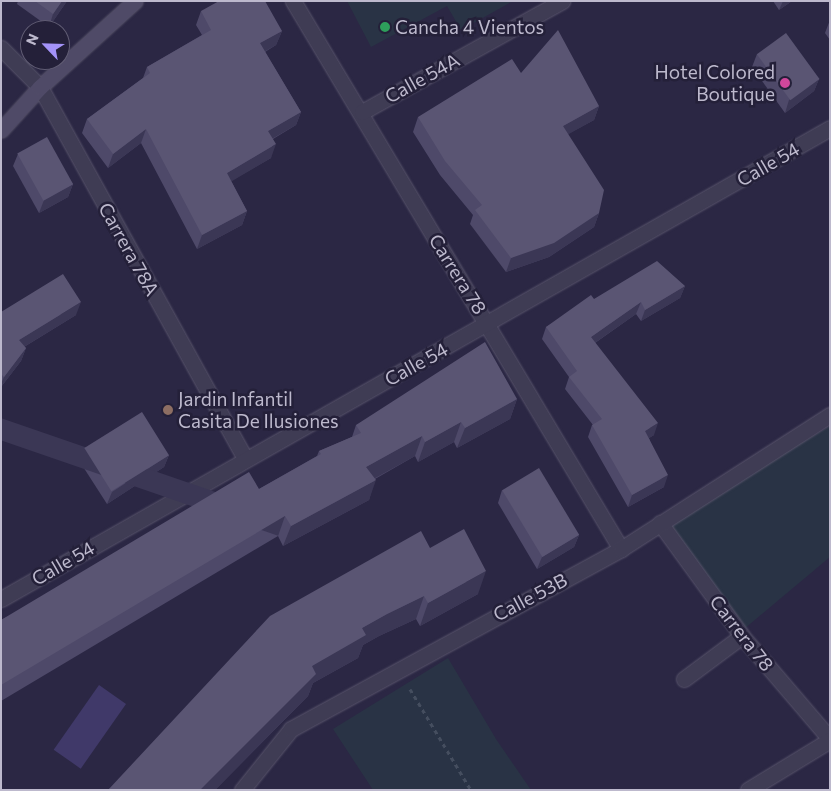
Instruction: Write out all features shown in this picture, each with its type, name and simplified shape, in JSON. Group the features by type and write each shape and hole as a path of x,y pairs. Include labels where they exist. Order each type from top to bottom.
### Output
{"street":[{"path":"1,130 40,87 135,1"},
{"name":"Carrera 78","path":"293,1 362,112 621,549"},
{"name":"Calle 54A","path":"362,112 562,1"},
{"name":"Carrera 78A","path":"1,48 40,87 245,459"},
{"name":"Calle 54","path":"1,599 830,128"},
{"name":"Calle 53B","path":"242,790 291,729 621,549 830,415"},
{"name":"Carrera 78","path":"660,523 742,636 830,740"},
{"path":"684,679 742,636"},
{"path":"748,790 830,740"}],"path":[{"path":"398,669 472,790"}],"shaded area":[{"name":"Cancha 4 Vientos","path":"347,1 513,1 461,30 447,6 371,47"},
{"path":"830,426 830,557 744,629 664,523"},
{"path":"448,658 496,739 531,790 373,790 333,729"},
{"path":"99,685 126,704 81,769 54,750"}],"building":[{"path":"35,1 62,1 53,14"},
{"path":"219,1 265,1 282,31 260,43 301,112 268,131 276,144 227,173 247,211 202,235 146,129 113,154 87,119 150,73 147,67 211,30 201,11"},
{"path":"558,30 599,106 563,126 604,190 599,213 554,243 511,258 475,210 482,205 445,161 418,117 512,59 521,73"},
{"path":"786,33 820,79 790,100 757,54"},
{"path":"47,137 73,184 43,201 17,153"},
{"path":"657,261 685,286 645,310 641,302 591,337 658,423 645,431 668,475 632,495 592,425 602,419 569,377 577,371 546,327 591,295 594,299"},
{"path":"63,274 81,302 19,340 26,348 4,377 1,374 1,312"},
{"path":"485,342 517,399 465,428 461,422 425,442 422,436 366,467 376,480 291,526 285,516 1,685 1,620 249,472 259,489 321,454 319,451 361,433 356,425"},
{"path":"142,412 169,455 111,491 84,448"},
{"path":"539,468 579,535 542,557 502,490"},
{"path":"464,529 486,571 428,603 424,596 387,614 362,628 366,635 312,666 316,674 200,790 108,790 270,616 421,531 430,548"}],"place":[{"name":"Cancha 4 Vientos","path":"385,27"},
{"name":"Hotel Colored Boutique","path":"785,83"},
{"name":"Jardin Infantil Casita De Ilusiones","path":"168,410"}]}
